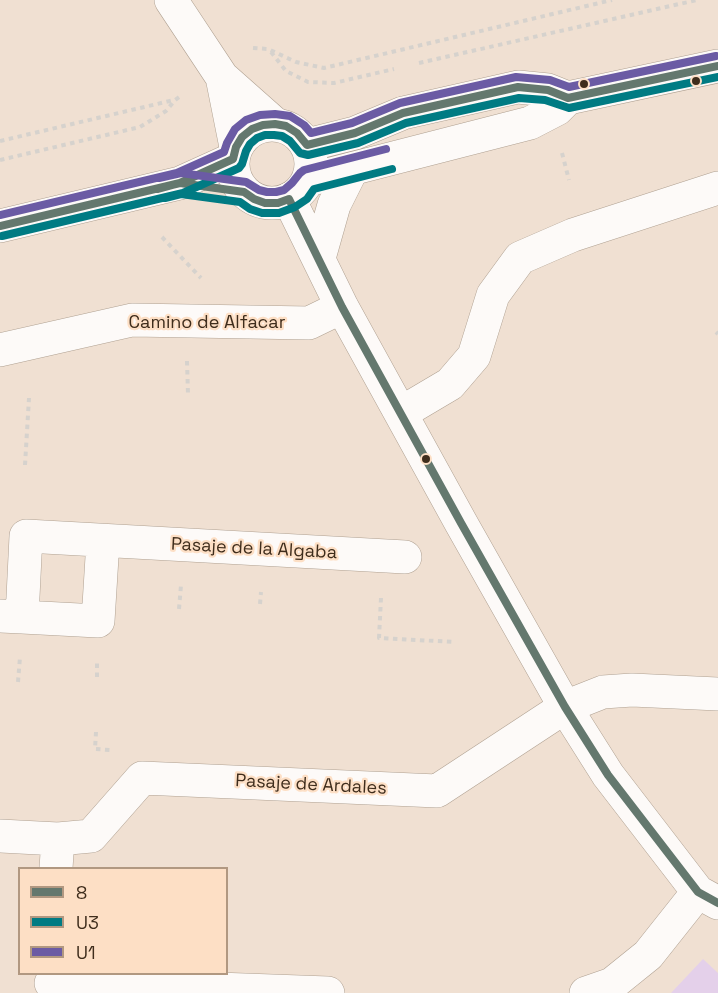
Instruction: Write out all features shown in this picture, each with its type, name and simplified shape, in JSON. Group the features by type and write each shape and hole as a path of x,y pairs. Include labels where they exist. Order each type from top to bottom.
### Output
{"street":[{"path":"171,0 222,77 275,124"},
{"path":"222,77 234,153 232,170 239,186 254,199 265,203 278,203 299,189 351,169 531,123 557,109 568,98 718,66"},
{"path":"307,145 355,133 403,113 518,87 548,90 568,98"},
{"path":"0,226 180,183 234,153 242,137 262,125 286,126 297,133 307,145 312,167 299,189 319,258 342,307 565,707 608,776 708,897 648,955 612,984 586,993"},
{"path":"319,258 334,205 351,169"},
{"path":"180,183 244,192"},
{"path":"401,413 450,384 474,356 493,295 520,258 573,235 718,188"},
{"name":"Camino de Alfacar","path":"0,350 132,320 309,323 342,307"},
{"name":"Pasaje de la Algaba","path":"103,541 98,621 11,616 26,536 393,556"},
{"path":"565,707 603,692 622,690 718,693"},
{"name":"Pasaje de Ardales","path":"0,836 57,854 91,836 142,777 437,791 565,707"},
{"path":"51,983 328,993"}],"path":[{"path":"404,67 334,83 308,82 286,71 268,49 296,62 324,68 612,0"},
{"path":"415,64 697,0"},
{"path":"0,141 175,100 166,111 140,127 0,160"},
{"path":"562,152 569,180"},
{"path":"162,237 208,285"},
{"path":"187,355 188,394"},
{"path":"25,465 29,398"},
{"path":"393,556 379,638 455,642"},
{"path":"95,749 96,732"}],"shaded area":[{"path":"703,959 718,973 718,993 671,993"}],"transit line":[{"name":"U1","path":"0,215 177,173 224,152 235,129 246,120 260,115 290,116 304,125 311,133 352,123 400,103 516,77 550,80 569,87 716,56"},
{"name":"8","path":"158,189 180,183 233,159 242,137 252,129 263,125 286,126 297,133 307,145 355,133 403,113 518,87 548,90 568,98 718,66"},
{"name":"U3","path":"2,236 183,193 239,168 250,144 265,135 282,136 290,141 300,153 308,155 358,143 406,123 519,98 545,100 569,108 718,77"},
{"name":"U1","path":"159,178 181,173 246,182 259,190 276,192 284,190 304,170 386,149"},
{"name":"U3","path":"165,198 181,194 240,202 262,213 279,213 307,199 314,189 392,169"},
{"name":"8","path":"0,226 180,183 244,192 265,203 278,203 289,199 342,307 565,707 608,775 698,892 718,903"}]}
